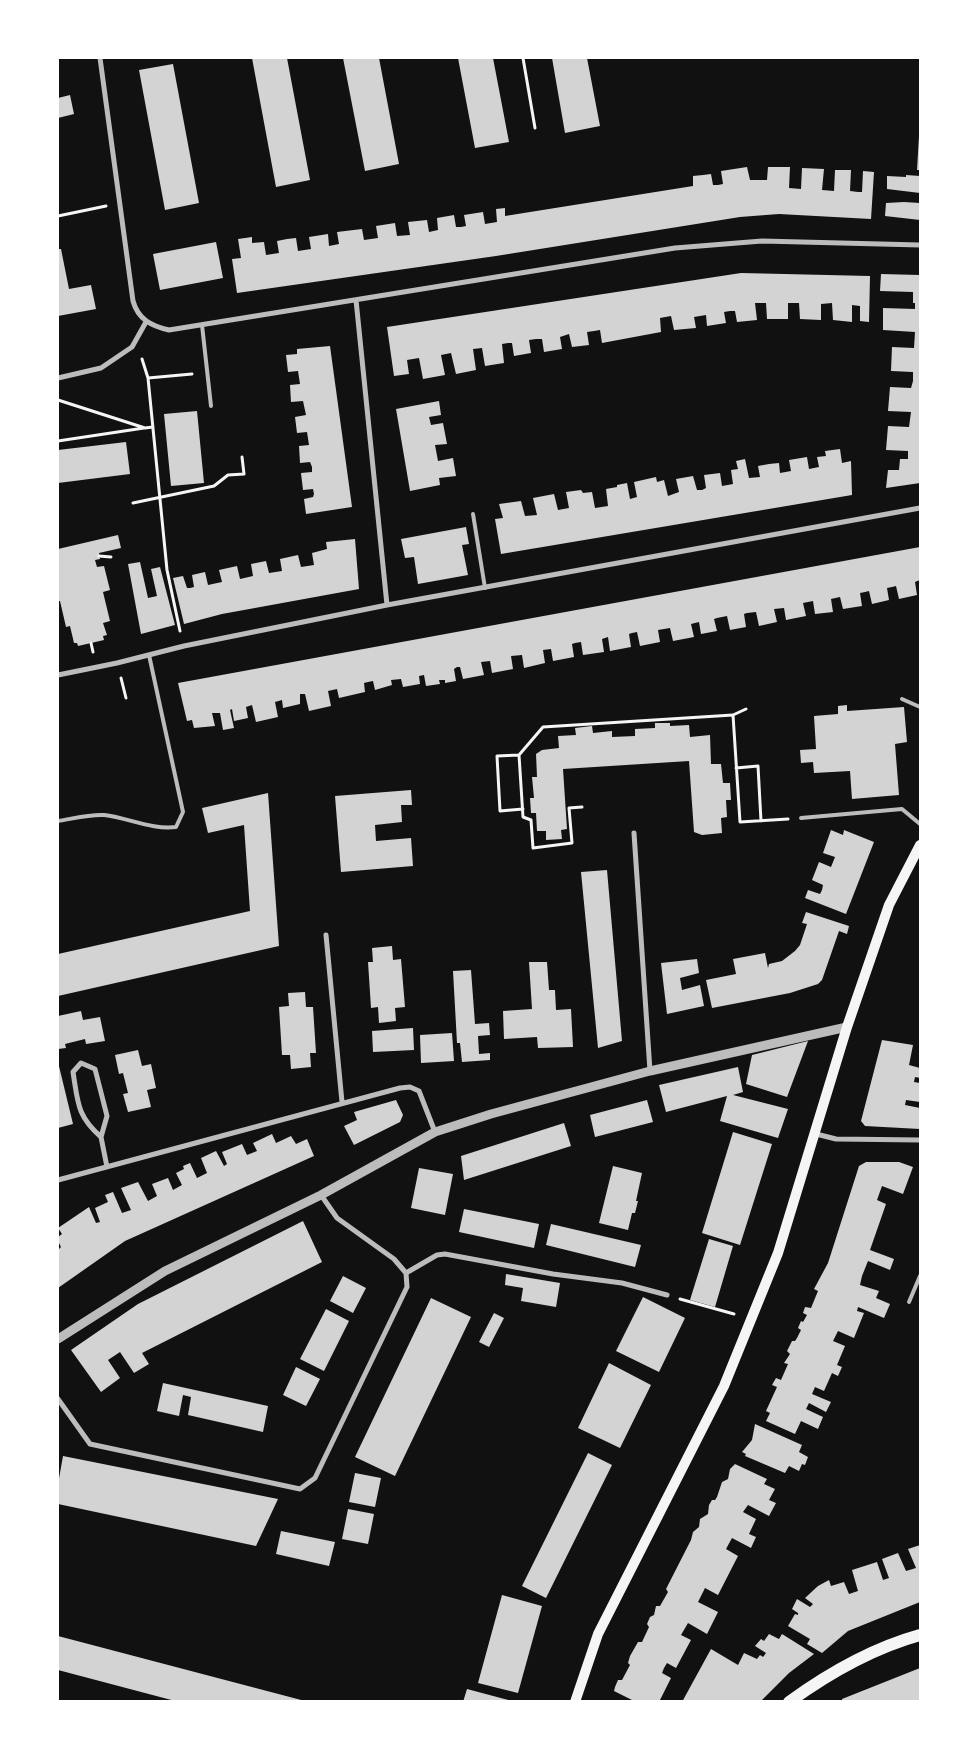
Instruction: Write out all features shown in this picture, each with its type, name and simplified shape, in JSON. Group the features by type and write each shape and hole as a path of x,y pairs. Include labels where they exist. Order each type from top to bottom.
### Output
{"main road":[{"path":"575,1702 598,1634 724,1386 778,1253 848,1027 889,906 919,847"},
{"path":"789,1701 822,1678 847,1665 896,1641 920,1635"}],"street":[{"path":"100,58 133,301 136,312 146,322 168,330 675,248 762,241 920,245"},
{"path":"356,300 387,605"},
{"path":"58,378 101,368 132,347 146,322"},
{"path":"58,675 117,663 184,646 387,605 920,508"},
{"path":"634,833 650,1071"},
{"path":"326,935 342,1102"},
{"path":"58,1339 165,1271 321,1195 435,1132 490,1114 650,1071 848,1027"},
{"path":"101,1137 86,1124 78,1104 73,1072 80,1063 95,1069 107,1116 101,1137 107,1167"},
{"path":"58,1180 293,1118 342,1102 410,1086 419,1091 435,1132"},
{"path":"816,1134 836,1139 920,1140"},
{"path":"58,1399 90,1444 300,1490 314,1478 407,1287 406,1273 394,1259 337,1218 321,1195"},
{"path":"406,1273 437,1255 445,1254 553,1274 622,1283 667,1295"}],"lane":[{"path":"202,325 212,406"},
{"path":"473,514 485,588"},
{"path":"58,821 102,815 133,820 162,829 176,827 181,821 183,812 149,655"},
{"path":"902,699 920,707"},
{"path":"801,818 902,809 920,824"},
{"path":"909,1302 920,1276"}],"path":[{"path":"523,58 535,128"},
{"path":"58,216 119,203"},
{"path":"132,347 144,361 148,378 167,570 184,646"},
{"path":"148,378 208,372"},
{"path":"58,400 145,428"},
{"path":"58,441 153,428"},
{"path":"133,503 214,486 228,475 244,474 242,457"},
{"path":"99,556 111,557"},
{"path":"91,643 92,649"},
{"path":"117,663 126,698"},
{"path":"582,807 570,808 572,843 533,848 531,820 523,817 520,755 544,727 733,715 746,709"},
{"path":"733,715 740,822 801,818"},
{"path":"520,755 496,756 500,810 523,809"},
{"path":"736,768 758,766 761,821"},
{"path":"667,1295 750,1319"}],"building":[{"path":"252,58 287,58 310,180 276,187"},
{"path":"343,58 379,58 399,164 365,171"},
{"path":"458,58 493,58 509,142 475,148"},
{"path":"552,58 587,58 600,126 565,133"},
{"path":"173,64 199,203 165,210 139,70"},
{"path":"70,95 74,114 58,118 58,98"},
{"path":"919,136 920,170 917,170"},
{"path":"747,167 750,180 767,180 768,167 790,167 789,188 801,189 802,168 824,169 822,190 834,191 835,170 851,170 850,191 858,192 862,192 863,171 874,172 871,219 779,214 740,217 496,256 237,293 232,259 241,258 238,239 252,237 252,243 264,242 266,255 279,253 277,241 296,238 298,251 311,249 309,237 328,234 329,246 339,244 337,232 362,229 364,240 378,238 376,226 395,223 397,236 410,235 408,222 427,220 429,232 438,230 437,218 454,215 456,227 461,227 466,226 464,215 483,212 485,224 497,222 496,209 505,208 505,216 693,186 693,176 711,174 713,185 718,185 723,184 721,171"},
{"path":"906,175 920,176 920,193 887,189 887,176 906,177"},
{"path":"886,203 920,203 920,220 885,216"},
{"path":"216,242 223,278 160,290 153,254"},
{"path":"58,249 61,249 69,289 91,285 96,309 58,316"},
{"path":"741,273 870,276 869,322 860,321 860,306 852,305 852,322 833,320 832,303 821,304 821,320 800,319 799,303 788,303 788,319 767,319 766,303 755,303 757,320 737,322 735,311 730,311 724,312 726,323 707,326 706,315 694,317 696,328 674,330 671,316 660,318 661,332 602,343 600,330 587,332 589,345 572,347 569,334 560,337 562,349 544,352 542,339 529,340 531,353 514,356 512,343 508,343 502,344 504,363 485,366 482,348 473,349 476,370 456,374 451,353 441,355 445,375 423,379 419,358 407,360 409,374 394,376 387,327"},
{"path":"881,274 920,275 920,483 886,488 888,470 899,470 900,459 908,459 908,451 886,450 888,426 909,427 911,412 888,411 890,387 911,388 913,381 913,372 891,371 892,347 914,348 915,332 883,330 883,308 915,309 915,303 913,303 913,292 880,291"},
{"path":"330,346 352,507 306,514 304,499 313,497 314,494 313,489 303,490 301,473 312,472 312,467 310,462 300,463 299,446 309,445 307,432 297,433 295,417 306,415 303,401 291,402 290,385 300,384 298,371 288,372 286,355 297,354 297,349"},
{"path":"439,401 441,415 429,417 431,425 443,423 447,444 435,445 438,461 453,458 456,476 439,478 440,485 410,491 396,409"},
{"path":"197,411 204,483 171,486 164,414"},
{"path":"126,442 130,474 58,483 58,450"},
{"path":"840,449 842,463 851,461 852,495 501,554 495,519 503,518 499,504 521,501 525,516 537,515 533,498 554,494 558,510 569,508 566,492 581,490 583,493 592,492 595,508 608,506 606,489 617,487 617,485 627,483 630,499 637,497 634,482 656,477 657,482 664,480 668,496 679,492 676,479 693,476 697,490 702,490 706,488 704,475 720,473 722,486 733,484 731,470 738,469 736,461 745,459 749,478 760,477 758,466 779,463 780,473 791,471 789,460 807,457 809,469 819,467 817,457 826,456 825,451"},
{"path":"466,527 469,544 462,545 468,575 418,584 414,557 405,558 401,539"},
{"path":"118,535 121,548 99,553 100,559 95,560 97,567 104,566 110,590 103,592 110,621 103,623 107,635 103,636 104,640 78,646 77,643 74,643 70,626 66,627 60,601 58,601 58,549"},
{"path":"355,539 359,589 222,614 184,624 173,578 183,576 187,588 190,588 194,587 192,575 205,572 208,585 222,582 219,570 237,566 240,579 253,576 251,564 266,561 269,573 282,571 280,559 298,555 301,567 314,565 312,553 327,549 326,542"},
{"path":"920,547 920,580 915,582 917,595 899,599 896,586 887,588 889,600 872,604 869,591 860,593 862,606 843,609 840,597 831,599 833,612 815,614 813,601 803,603 806,616 786,620 784,608 774,609 777,622 759,626 756,612 747,613 744,614 746,627 730,630 727,616 714,619 717,631 701,634 699,622 691,624 694,637 673,641 670,628 658,630 660,642 640,646 637,632 629,634 631,647 610,651 608,637 602,639 604,652 583,655 581,642 575,643 572,644 574,657 553,661 551,649 543,650 545,663 524,668 522,655 511,656 513,669 492,673 490,661 481,662 484,675 463,679 460,667 457,667 454,669 456,681 445,683 445,680 439,680 440,684 426,686 424,675 419,676 420,684 403,687 401,679 391,680 392,685 375,690 373,681 364,683 365,692 339,698 337,689 328,691 331,706 309,711 305,694 300,694 300,704 283,708 282,700 275,702 278,717 256,722 252,705 246,707 248,718 234,721 232,709 230,710 234,728 223,730 220,713 212,713 215,726 194,728 192,720 187,721 178,683"},
{"path":"140,562 148,598 157,596 151,569 160,567 175,625 141,634 128,564"},
{"path":"847,705 847,711 904,707 907,742 895,744 899,795 852,799 850,771 814,773 813,762 801,763 800,750 816,749 814,716 838,714 838,706"},
{"path":"655,723 670,723 670,726 689,725 690,737 710,735 711,764 721,764 723,783 730,783 731,800 726,800 727,817 721,818 722,833 702,835 694,832 689,761 563,769 567,829 561,830 562,839 546,840 546,831 537,831 536,813 531,813 530,798 534,798 532,777 537,777 536,754 542,750 559,748 558,736 576,735 575,728 592,726 593,733 612,731 612,737 635,736 635,729 655,728"},
{"path":"411,790 412,805 401,805 402,822 375,825 376,841 411,838 413,866 341,872 335,796"},
{"path":"268,793 279,946 58,996 58,954 250,911 244,825 208,833 202,808"},
{"path":"831,830 843,835 844,830 874,842 846,914 805,898 808,890 820,894 822,890 823,885 812,880 819,862 831,867 835,857 823,853"},
{"path":"607,870 622,1041 598,1048 581,872"},
{"path":"806,912 849,926 847,934 839,931 822,980 818,984 790,993 712,1008 706,980 736,974 733,959 765,953 768,968 769,964 782,961 800,945 807,924 802,923"},
{"path":"392,946 393,960 401,959 405,1007 395,1008 396,1021 379,1023 378,1007 371,1008 368,962 373,962 372,948"},
{"path":"697,959 699,973 680,978 682,990 700,985 704,1006 667,1014 661,963"},
{"path":"529,962 547,962 549,990 555,990 556,1010 571,1009 573,1047 538,1048 537,1037 504,1039 503,1011 532,1009"},
{"path":"471,970 475,1024 489,1023 490,1035 478,1036 479,1054 490,1053 490,1060 462,1062 460,1043 457,1043 453,971"},
{"path":"305,992 306,1007 313,1007 316,1053 310,1053 311,1067 291,1069 290,1055 282,1055 279,1007 289,1006 288,993"},
{"path":"81,1011 83,1020 100,1017 105,1041 86,1044 85,1039 65,1044 66,1048 58,1049 58,1016"},
{"path":"413,1028 414,1050 373,1052 372,1031"},
{"path":"452,1033 454,1061 421,1063 420,1035"},
{"path":"882,1040 913,1045 909,1065 920,1068 920,1078 915,1077 914,1082 920,1083 920,1102 906,1100 905,1105 920,1108 920,1129 865,1126 861,1121"},
{"path":"808,1041 787,1097 746,1084 752,1055"},
{"path":"138,1050 142,1066 151,1064 156,1088 147,1090 151,1107 128,1112 123,1094 128,1093 123,1073 119,1074 115,1055"},
{"path":"58,1062 73,1124 58,1128"},
{"path":"738,1067 743,1092 733,1095 788,1109 778,1138 720,1121 727,1096 666,1112 659,1085"},
{"path":"396,1100 403,1115 400,1122 354,1145 344,1126 357,1120 354,1112"},
{"path":"647,1100 653,1122 595,1137 590,1115"},
{"path":"564,1123 571,1146 464,1180 461,1156"},
{"path":"733,1132 772,1144 740,1245 702,1233"},
{"path":"272,1134 276,1143 291,1136 296,1144 307,1139 314,1156 125,1241 58,1288 58,1250 61,1247 58,1237 62,1234 58,1228 89,1207 96,1223 100,1222 95,1208 108,1202 105,1195 113,1192 122,1213 131,1210 121,1188 138,1182 148,1201 157,1196 152,1184 168,1178 173,1190 182,1185 176,1173 184,1169 183,1166 190,1163 197,1178 207,1173 201,1158 216,1151 224,1166 227,1164 222,1152 242,1144 247,1155 257,1151 253,1143"},
{"path":"866,1162 899,1162 913,1167 903,1194 882,1186 877,1200 886,1204 870,1250 894,1259 890,1270 868,1261 860,1285 879,1291 876,1298 890,1304 884,1318 858,1307 857,1311 864,1313 854,1338 838,1331 833,1341 845,1346 837,1365 842,1367 838,1376 832,1373 824,1391 815,1387 812,1394 831,1402 826,1412 809,1403 806,1409 823,1417 818,1429 801,1421 795,1434 766,1421 770,1413 766,1411 777,1387 772,1385 776,1378 781,1380 788,1364 784,1363 790,1354 787,1351 801,1330 798,1328 801,1321 803,1322 807,1315 803,1313 805,1307 811,1308 818,1291 814,1289 828,1263 859,1166"},
{"path":"613,1166 642,1173 636,1201 638,1201 635,1213 632,1213 628,1230 599,1223"},
{"path":"419,1168 453,1174 445,1215 411,1208"},
{"path":"464,1209 539,1224 534,1248 459,1232"},
{"path":"303,1221 322,1262 142,1353 149,1364 134,1373 120,1352 108,1360 120,1378 101,1392 71,1350 138,1304"},
{"path":"551,1224 641,1245 635,1267 546,1245"},
{"path":"709,1239 733,1246 715,1307 690,1300"},
{"path":"506,1274 560,1283 556,1307 521,1301 523,1288 505,1285"},
{"path":"343,1276 366,1288 353,1313 330,1301"},
{"path":"643,1297 685,1318 659,1372 616,1351"},
{"path":"431,1298 471,1317 395,1476 355,1457"},
{"path":"326,1309 349,1321 324,1371 300,1359"},
{"path":"494,1313 504,1318 489,1347 479,1342"},
{"path":"609,1363 651,1385 620,1448 578,1428"},
{"path":"296,1367 320,1379 306,1406 283,1395"},
{"path":"163,1383 268,1406 263,1432 188,1415 191,1397 183,1395 179,1416 157,1411"},
{"path":"755,1424 802,1445 799,1452 808,1457 805,1465 802,1464 799,1471 789,1466 785,1473 745,1456 746,1454 742,1452 752,1440"},
{"path":"588,1453 612,1465 546,1598 522,1586"},
{"path":"63,1456 278,1499 256,1546 58,1504 58,1484"},
{"path":"735,1464 767,1479 764,1484 775,1489 769,1500 776,1503 769,1516 748,1505 743,1512 756,1519 749,1534 756,1537 751,1548 732,1538 726,1549 738,1556 718,1595 705,1588 698,1602 718,1612 707,1634 688,1623 681,1635 691,1640 676,1668 667,1663 664,1668 662,1673 671,1678 659,1702 636,1702 614,1691 615,1687 618,1680 622,1680 630,1665 628,1663 630,1656 638,1642 642,1642 649,1627 647,1624 650,1617 654,1615 656,1606 660,1606 668,1592 666,1589 691,1540 693,1532 699,1527 700,1519 708,1514 709,1505 717,1497 722,1482 728,1479 730,1469"},
{"path":"355,1473 381,1478 375,1507 349,1502"},
{"path":"348,1509 374,1514 368,1544 342,1539"},
{"path":"281,1531 335,1542 329,1566 276,1554"},
{"path":"920,1545 920,1602 848,1631 822,1653 807,1644 810,1639 788,1626 795,1614 798,1615 792,1609 797,1599 810,1607 813,1604 805,1598 818,1586 829,1580 831,1586 844,1582 849,1594 858,1591 852,1570 877,1562 883,1580 889,1578 882,1559 898,1553 906,1571 916,1568 908,1549"},
{"path":"502,1595 542,1606 518,1693 478,1683"},
{"path":"769,1634 779,1639 782,1634 814,1654 789,1673 760,1702 682,1702 711,1649 738,1665 744,1653 757,1659 760,1655 763,1657 766,1653 755,1646 761,1639 764,1641"},
{"path":"58,1636 305,1702 179,1702 58,1670"},
{"path":"920,1668 920,1702 842,1702 842,1699"},
{"path":"467,1689 512,1701 512,1702 463,1702"}]}
